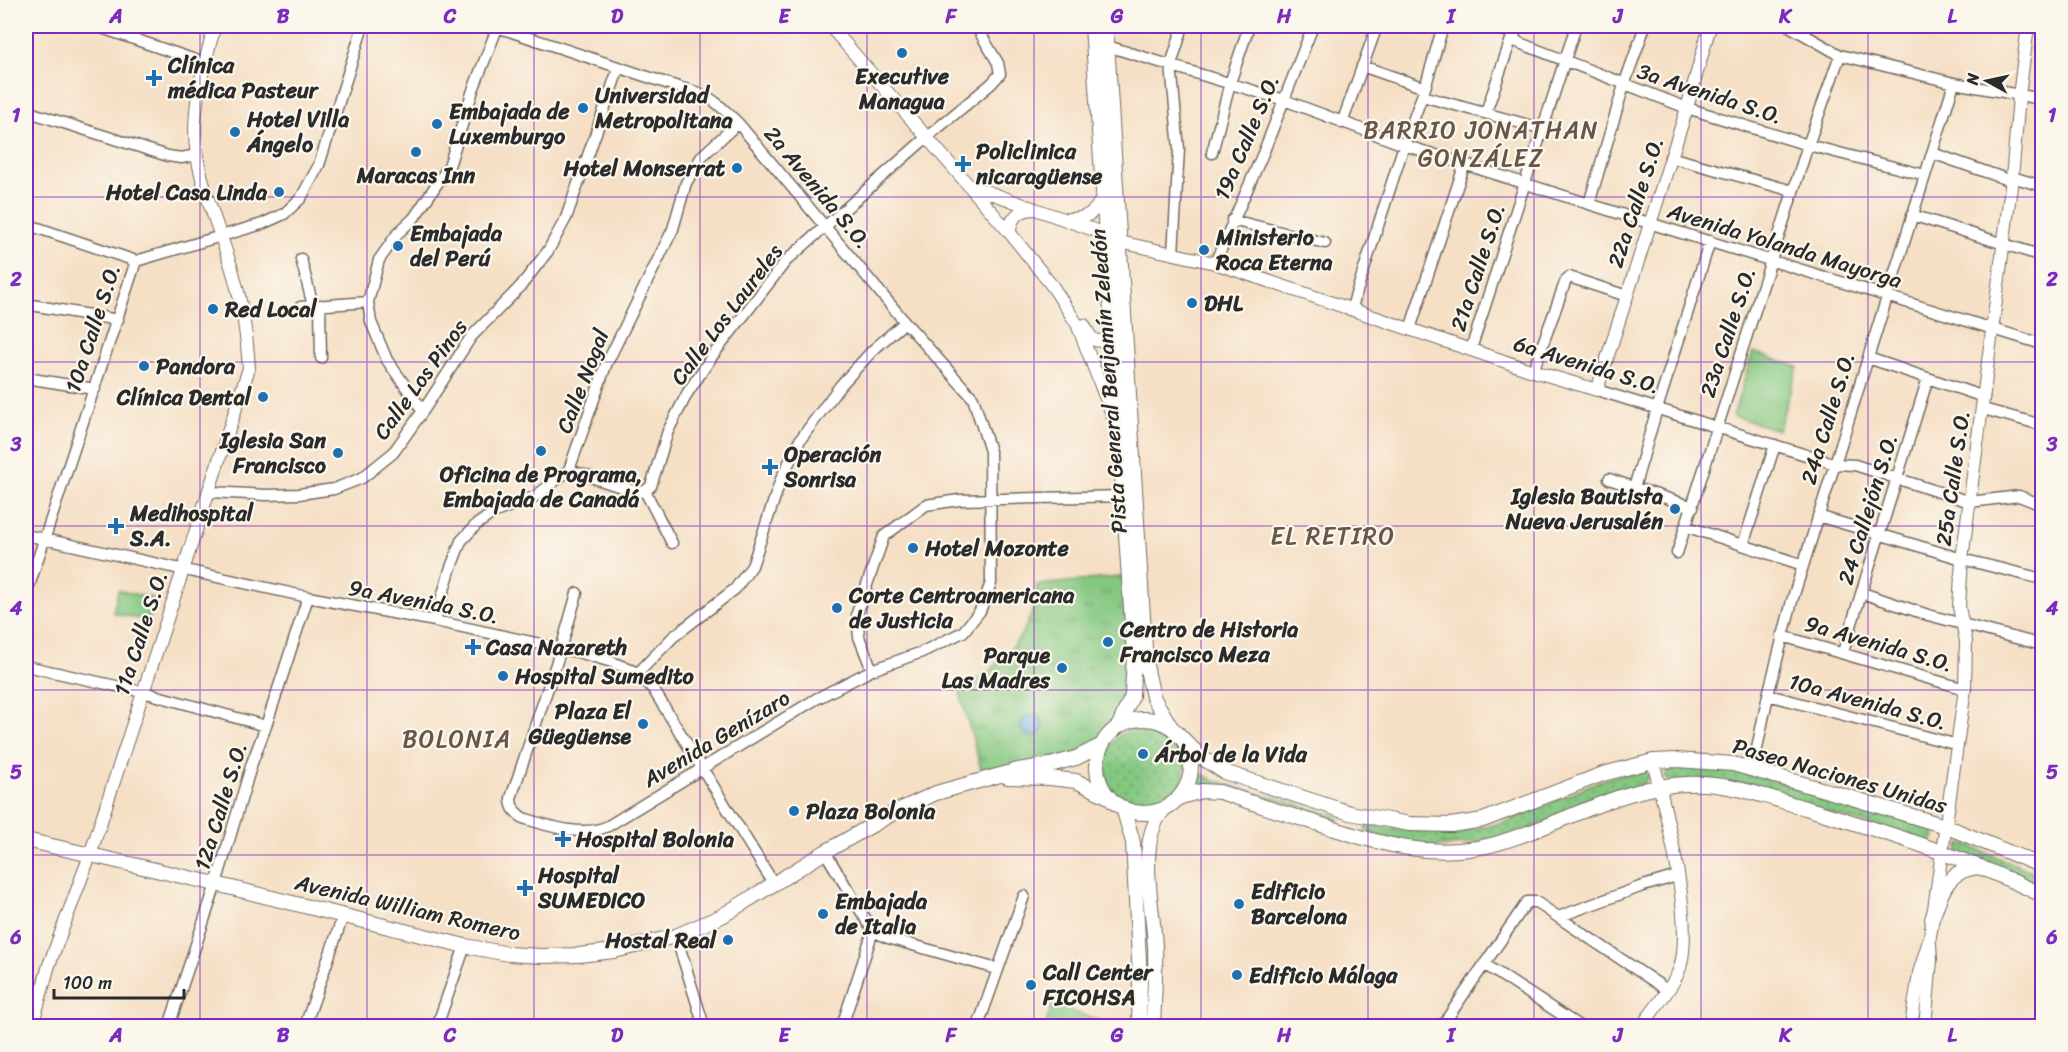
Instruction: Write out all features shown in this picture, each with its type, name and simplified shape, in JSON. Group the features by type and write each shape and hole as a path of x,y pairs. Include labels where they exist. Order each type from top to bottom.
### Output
{"main road":[{"name":"Pista General Benjamín Zeledón","path":"1092,26 1105,234 1120,336 1137,505 1146,665 1149,686 1158,708 1176,732"},
{"name":"Pista General Benjamín Zeledón","path":"1106,26 1122,270 1118,431 1134,654 1134,685 1130,703 1118,727"},
{"path":"1101,155 1106,172 1111,231 1114,239 1120,242"},
{"path":"1105,234 1114,246 1121,321 1120,336"},
{"path":"1119,294 1122,270"},
{"path":"1118,431 1124,446 1128,495 1137,505"},
{"path":"1123,496 1128,498 1129,503 1135,578 1142,598"},
{"path":"1153,1026 1155,947 1148,850 1155,821 1164,809 1181,797 1189,779 1191,764 1188,750 1176,732 1154,720 1129,721 1109,735 1102,745 1098,759 1098,773 1102,788 1123,808 1144,813 1164,809"},
{"name":"Paseo Naciones Unidas","path":"1176,732 1201,757 1224,772 1350,813 1410,824 1450,825 1484,820 1603,774 1653,761 1709,761 1753,768 1945,826 2043,866"},
{"name":"Avenida William Romero","path":"26,840 216,884 465,946 509,954 560,956 614,951 676,936 722,916 825,852 897,811 936,794 1076,758 1102,745"},
{"name":"Avenida William Romero","path":"999,776 1076,781 1111,799"},
{"name":"Paseo Naciones Unidas","path":"1181,797 1201,792 1220,792 1375,842 1420,851 1446,851 1492,844 1551,825 1619,797 1659,787 1707,784 1748,791 1885,832 1983,867 2043,894"},
{"path":"1123,808 1133,842 1140,979 1139,1026"},
{"path":"1932,919 1941,894 1952,877 1961,870 1983,867"}],"street":[{"path":"26,34 28,26"},
{"path":"96,26 204,63"},
{"path":"215,26 198,93 196,126 197,155 221,236 262,224 284,214 301,198 319,165 363,26"},
{"path":"423,411 387,360 371,322 368,302 379,260 398,233 414,218 449,166 473,90 497,26"},
{"name":"2a Avenida S.O.","path":"497,26 696,91 715,100 738,123 826,225 905,322 973,398 990,451 989,500"},
{"path":"830,26 1010,233 1053,287 1077,324 1118,431"},
{"name":"Calle Los Laureles","path":"645,491 651,486 668,431 688,392 713,355 786,261 1000,74 998,63 976,26"},
{"path":"1173,254 1179,148 1172,65 1183,26"},
{"path":"1212,153 1230,83 1249,26"},
{"name":"19a Calle S.O.","path":"1215,263 1232,220 1264,152 1313,26"},
{"path":"1342,123 1377,26"},
{"path":"1351,310 1404,145 1424,92 1441,26"},
{"name":"3a Avenida S.O.","path":"1494,26 1513,34 1517,42 1687,108 1808,145 1925,175"},
{"name":"21a Calle S.O.","path":"1472,349 1576,26"},
{"path":"1589,204 1624,85 1645,26"},
{"name":"22a Calle S.O.","path":"1597,390 1687,108 1710,26"},
{"path":"1789,26 1840,55 1954,83 2043,99"},
{"name":"25a Calle S.O.","path":"1925,1026 1932,919 1965,689 1967,659 1964,624 1959,607 1962,559 2004,244 2028,26"},
{"path":"1486,112 1513,34"},
{"name":"Avenida Yolanda Mayorga","path":"1107,46 1284,100 1404,145 1649,224 2043,344"},
{"name":"23a Calle S.O.","path":"1677,553 1808,145 1840,55"},
{"path":"1362,66 1424,92 1542,129"},
{"name":"Calle Los Pinos","path":"210,492 288,494 334,489 362,478 393,453 471,337 520,287 548,251 566,218 619,67"},
{"name":"24a Calle S.O.","path":"1753,768 1767,695 1782,636 1954,83"},
{"path":"26,111 168,156 181,158 197,155"},
{"name":"Calle Nogal","path":"569,470 606,365 673,229 686,183 702,156 738,123"},
{"path":"1932,153 2006,179 2019,179 2043,186"},
{"path":"1671,157 1793,191"},
{"path":"1410,329 1465,163"},
{"path":"965,182 979,190 1105,234"},
{"path":"1059,218 1078,219 1090,216 1097,208 1102,195"},
{"path":"1010,233 1016,214 1035,209"},
{"path":"1912,215 2043,256"},
{"path":"1232,220 1325,243"},
{"path":"26,224 136,261"},
{"name":"10a Calle S.O.","path":"26,595 136,261 221,236"},
{"name":"11a Calle S.O.","path":"32,1026 49,965 90,855 249,368 246,327 233,272 221,236"},
{"path":"1634,488 1710,241"},
{"name":"6a Avenida S.O.","path":"1120,242 1215,263 1533,371 1835,464 1855,465 1970,502 2019,496 2043,505"},
{"path":"301,260 317,306 321,358"},
{"path":"1533,371 1569,277 1627,296"},
{"path":"1053,287 1074,308 1092,339 1101,341 1120,336"},
{"path":"300,307 368,302"},
{"path":"26,304 117,320"},
{"path":"638,673 673,637 735,589 752,566 781,478 801,440 840,386 873,350 905,322"},
{"path":"1868,358 1928,378 1983,403 2043,425"},
{"path":"26,378 95,389"},
{"name":"24 Callejón S.O.","path":"1843,652 1928,378"},
{"path":"1743,545 1775,445"},
{"path":"435,621 461,541 476,525 493,513 536,496 569,470 637,492 645,491 672,543"},
{"path":"1609,479 1693,507"},
{"path":"872,670 859,637 857,613 884,536 926,505 959,500 1123,496"},
{"name":"Avenida Genízaro","path":"561,649 511,798 511,805 514,812 523,818 538,823 586,832 599,831 816,699 872,670 922,652 963,632 980,611 991,583 989,500"},
{"path":"1818,516 1962,559 2043,579"},
{"path":"1685,526 1803,565"},
{"name":"9a Avenida S.O.","path":"26,535 308,597 435,621 581,653 638,673 653,689 704,768 774,884"},
{"path":"561,649 576,593"},
{"path":"1862,593 1928,615 2043,645"},
{"name":"12a Calle S.O.","path":"169,1026 216,884 252,763 308,597"},
{"name":"9a Avenida S.O.","path":"1782,636 1965,689"},
{"path":"26,666 143,692 266,726"},
{"name":"10a Avenida S.O.","path":"1767,695 1958,745"},
{"path":"1642,1026 1678,974 1684,950 1683,918 1677,876 1653,761"},
{"path":"825,852 873,931 888,938 997,969"},
{"path":"1558,917 1677,876"},
{"path":"978,1026 1024,896"},
{"path":"1442,1026 1527,902 1536,902 1667,990"},
{"path":"305,1026 343,916"},
{"path":"842,1026 873,931"},
{"path":"676,936 705,1026"},
{"name":"25a Calle S.O.","path":"1911,1026 1919,973 1930,936"},
{"path":"437,1026 465,946"},
{"path":"1484,964 1579,1026"}],"green space":[{"path":"1753,352 1798,367 1778,430 1733,416"},
{"name":"Parque Las Madres","path":"1129,576 1133,685 1118,727 1102,745 984,780 959,689 988,671 1012,647 1030,618 1037,585"},
{"path":"118,590 154,599 149,621 113,613"},
{"path":"1137,726 1153,726 1167,732 1179,744 1185,758 1185,774 1179,788 1167,800 1153,806 1137,806 1123,800 1111,788 1105,774 1105,758 1111,744 1123,732"},
{"path":"1692,766 1722,768 1772,780 1934,830 1935,837 1930,843 1742,787 1667,780 1665,776 1668,768"},
{"path":"1637,771 1648,775 1645,783 1512,836 1485,842 1434,847 1383,838 1365,830 1367,825 1436,831 1486,827 1528,813 1597,782"},
{"path":"1201,774 1213,780 1338,816 1340,820 1337,822 1209,785 1196,787 1197,778"},
{"path":"1961,843 2042,875 2042,891 1959,853"},
{"path":"1052,1005 1098,1020 1096,1026 1045,1026"}],"water":[{"path":"1032,715 1040,718 1043,726 1040,734 1032,737 1024,734 1021,726 1024,718"}],"place":[{"name":"Executive Managua","path":"902,53"},
{"name":"Clínica médica Pasteur","path":"154,78"},
{"name":"Universidad Metropolitana","path":"583,108"},
{"name":"Embajada de Luxemburgo","path":"437,124"},
{"name":"Hotel Villa Ángelo","path":"235,132"},
{"name":"Maracas Inn","path":"416,152"},
{"name":"Policlinica nicaragüense","path":"963,164"},
{"name":"Hotel Monserrat","path":"737,168"},
{"name":"Hotel Casa Linda","path":"279,192"},
{"name":"Embajada del Perú","path":"398,246"},
{"name":"Ministerio Roca Eterna","path":"1204,250"},
{"name":"DHL","path":"1192,303"},
{"name":"Red Local","path":"213,309"},
{"name":"Pandora","path":"144,366"},
{"name":"Clínica Dental","path":"263,397"},
{"name":"Oficina de Programa, Embajada de Canadá","path":"541,451"},
{"name":"Iglesia San Francisco","path":"338,453"},
{"name":"Operación Sonrisa","path":"770,467"},
{"name":"Iglesia Bautista Nueva Jerusalén","path":"1675,509"},
{"name":"Medihospital S.A.","path":"116,526"},
{"name":"Hotel Mozonte","path":"913,548"},
{"name":"Corte Centroamericana de Justicia","path":"837,608"},
{"name":"Centro de Historia Francisco Meza","path":"1108,642"},
{"name":"Casa Nazareth","path":"473,647"},
{"name":"Parque Las Madres","path":"1062,668"},
{"name":"Hospital Sumedito","path":"503,676"},
{"name":"Plaza El Güegüense","path":"643,724"},
{"name":"Árbol de la Vida","path":"1143,754"},
{"name":"Plaza Bolonia","path":"794,811"},
{"name":"Hospital Bolonia","path":"563,839"},
{"name":"Hospital SUMEDICO","path":"525,888"},
{"name":"Edificio Barcelona","path":"1239,904"},
{"name":"Embajada de Italia","path":"823,914"},
{"name":"Hostal Real","path":"728,940"},
{"name":"Edificio Málaga","path":"1237,975"},
{"name":"Call Center FICOHSA","path":"1031,985"}],"district":[{"name":"BARRIO JONATHAN GONZÁLEZ","path":"1481,144"},
{"name":"EL RETIRO","path":"1333,536"},
{"name":"BOLONIA","path":"457,739"}]}
